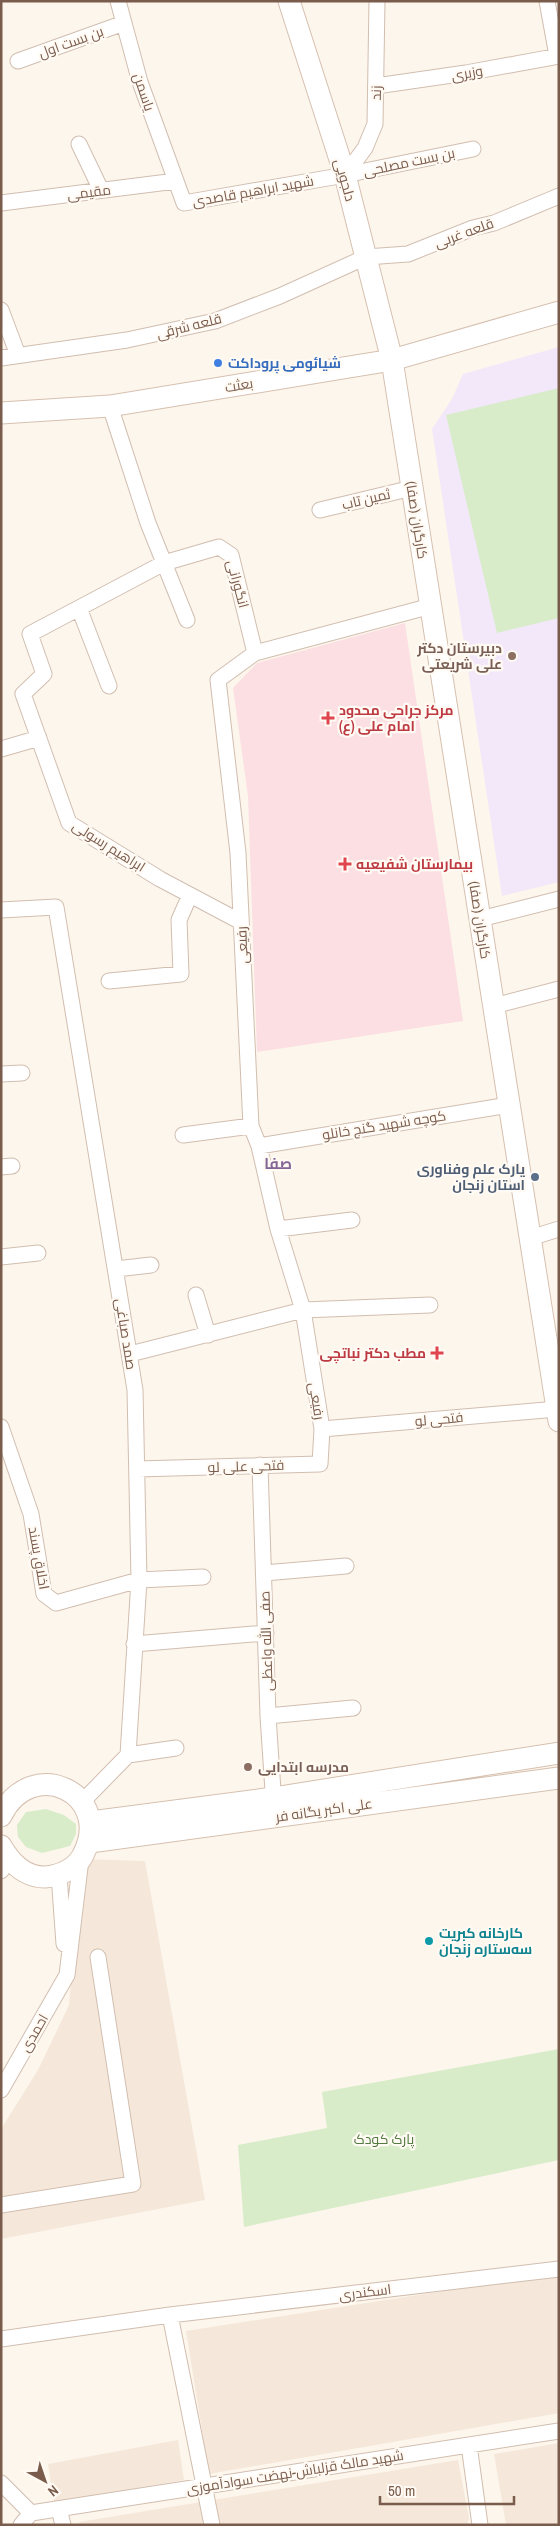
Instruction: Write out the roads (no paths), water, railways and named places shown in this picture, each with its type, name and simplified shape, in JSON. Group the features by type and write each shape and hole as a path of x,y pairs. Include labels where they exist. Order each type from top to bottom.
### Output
{"main road":[{"name":"دلجویی","path":"289,1 345,175 392,360"},
{"name":"بعثت","path":"1,413 110,406 392,360 559,312"},
{"name":"کارگران (صفا)","path":"392,360 530,1238 556,1383 558,1415"},
{"name":"علی اکبر یگانه فر","path":"87,1841 559,1753"},
{"name":"علی اکبر یگانه فر","path":"274,1807 559,1778"},
{"path":"1,1816 8,1792 44,1784 59,1786 72,1792 82,1802 87,1841 71,1869 59,1875 45,1877 31,1875 4,1859"}],"street":[{"name":"یاسمن","path":"118,1 140,82 176,180"},
{"name":"زند","path":"345,175 365,148 375,124 377,1"},
{"name":"وزیری","path":"376,86 466,74 558,56 547,1"},
{"name":"بن بست اول","path":"18,61 124,23"},
{"path":"79,144 101,190"},
{"name":"بن بست مصلحی","path":"345,175 473,149"},
{"name":"شهید ابراهیم قاصدی","path":"176,180 184,203 345,175"},
{"name":"مقیمی","path":"1,203 176,180"},
{"name":"قلعه غربی","path":"366,257 408,254 473,228 494,223 559,196"},
{"name":"قلعه شرقی","path":"1,358 128,340 215,321 280,296 366,257"},
{"path":"1,310 18,355"},
{"path":"110,406 148,523 187,620"},
{"name":"ثمین تاب","path":"320,510 412,488"},
{"name":"انگورانی","path":"23,694 44,674 30,634 164,563 219,547 231,555 255,653"},
{"name":"رفیعی","path":"322,1429 303,1310 278,1229 260,1146 251,1126 238,853 218,680 255,653 431,606"},
{"path":"79,608 109,686"},
{"name":"ابراهیم رسولی","path":"23,694 69,823 190,895 241,922"},
{"path":"1,750 39,738"},
{"path":"109,981 181,974 179,920 190,895"},
{"path":"480,919 559,899"},
{"name":"صمد صباغی","path":"1,910 56,907 136,1390 139,1580 128,1755"},
{"path":"494,1006 559,989"},
{"path":"1,1074 22,1073"},
{"name":"کوچه شهید گنج خانلو","path":"260,1146 509,1105"},
{"path":"183,1136 251,1126"},
{"path":"278,1229 352,1220"},
{"path":"530,1238 559,1229"},
{"path":"1,1257 38,1253"},
{"path":"116,1268 151,1265"},
{"path":"196,1295 208,1335"},
{"path":"130,1354 303,1310 430,1305"},
{"name":"فتحی لو","path":"322,1429 558,1415"},
{"name":"اخلاق پسند","path":"1,1427 31,1514 44,1594 56,1603 139,1580"},
{"name":"فتحی علی لو","path":"137,1469 320,1464 322,1429"},
{"name":"صفی الله واعظی","path":"260,1465 268,1716 274,1807"},
{"path":"264,1573 346,1566"},
{"path":"139,1580 203,1577"},
{"path":"134,1644 266,1633"},
{"path":"268,1716 353,1708"},
{"path":"82,1802 128,1755 176,1748"},
{"name":"احمدی","path":"1,2090 67,1975 87,1841"},
{"path":"59,1875 67,1975"},
{"path":"1,2205 133,2184 98,1956"},
{"name":"اسکندری","path":"1,2339 170,2316 559,2269"},
{"path":"170,2316 212,2525"},
{"name":"شهید مالک قزلباش-نهضت سوادآموزی","path":"31,2513 559,2431"},
{"path":"469,2445 480,2525"},
{"path":"1,2483 31,2513 21,2525"},
{"path":"59,2509 63,2525"}],"place":[{"name":"شیائومی پروداکت","path":"218,363"},
{"name":"دبیرستان دکتر علی شریعتی","path":"512,656"},
{"name":"مرکز جراحی محدود امام علی (ع)","path":"328,718"},
{"name":"بیمارستان شفیعیه","path":"345,864"},
{"name":"پارک علم وفناوری استان زنجان","path":"535,1177"},
{"name":"مطب دکتر نباتچی","path":"437,1353"},
{"name":"مدرسه ابتدایی","path":"248,1767"},
{"name":"کارخانه کبریت سه‌ستاره زنجان","path":"429,1941"}],"district":[{"name":"صفا","path":"278,1164"}],"park label":[{"name":"پارک کودک","path":"384,2139"}]}
